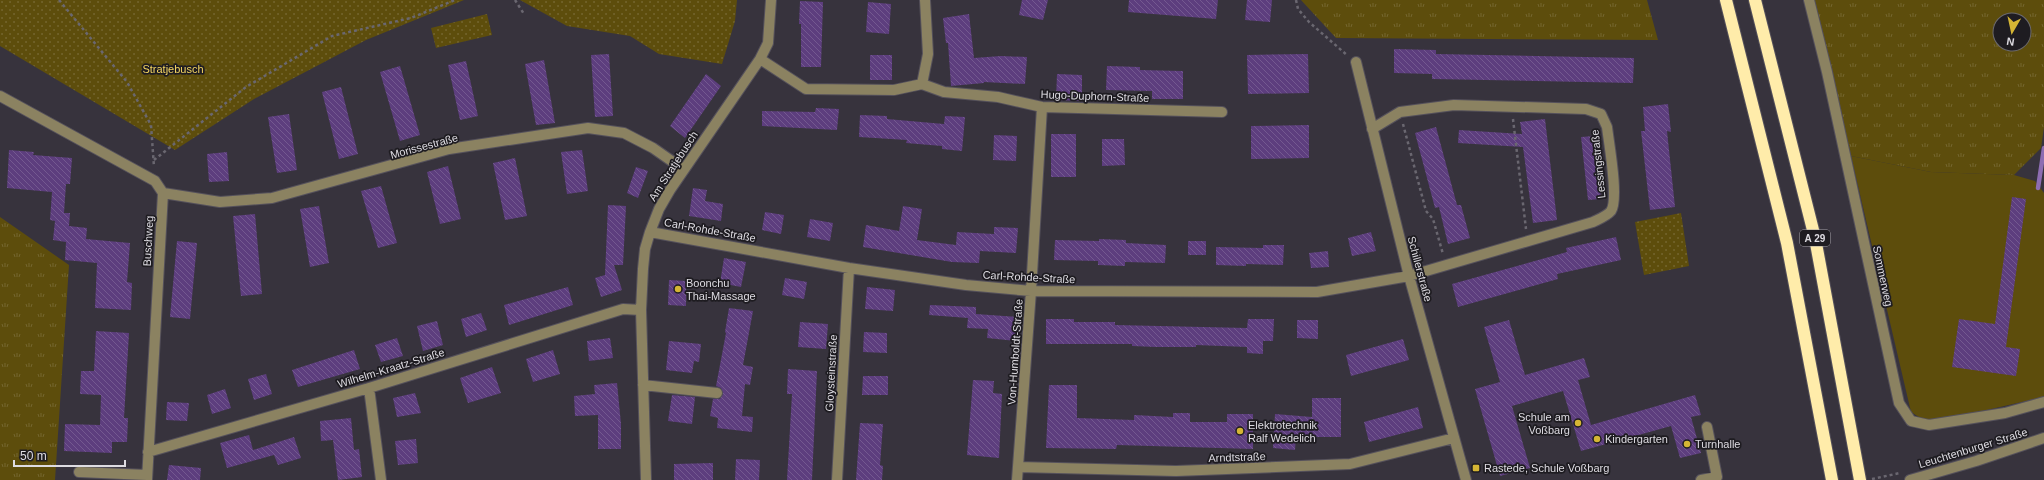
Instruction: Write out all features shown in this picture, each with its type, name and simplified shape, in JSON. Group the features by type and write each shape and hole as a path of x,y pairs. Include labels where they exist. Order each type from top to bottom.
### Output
{"highway":[{"name":"A 29","path":"1726,0 1787,244 1832,480"},
{"name":"A 29","path":"1755,0 1815,238 1860,480"}],"street":[{"name":"Am Stratjebusch","path":"646,480 641,310 645,249 659,209 683,170 760,59 768,43 772,0"},
{"path":"760,59 806,89 894,90 922,84 928,54 926,0"},
{"name":"Sommerweg","path":"1809,0 1827,72 1899,403 1911,421 1929,425 2005,412 2044,402"},
{"name":"Schillerstraße","path":"1356,62 1410,276 1466,480"},
{"name":"Hugo-Duphorn-Straße","path":"922,84 944,92 998,97 1042,107 1222,112"},
{"path":"0,96 155,182 163,193"},
{"name":"Lessingstraße","path":"1372,130 1400,112 1454,105 1512,105 1586,109 1601,114 1607,127 1614,193 1612,209 1609,213 1593,222 1527,240 1410,276"},
{"name":"Von-Humboldt-Straße","path":"1017,480 1032,291 1042,107"},
{"name":"Morissestraße","path":"163,193 220,202 272,198 449,149 588,128 624,133 653,148 683,170"},
{"name":"Buschweg","path":"147,478 163,193"},
{"name":"Carl-Rohde-Straße","path":"650,232 849,268 966,285 1032,291 1317,292 1410,276"},
{"name":"Gloysteinstraße","path":"837,480 849,268"},
{"name":"Wilhelm-Kraatz-Straße","path":"148,452 369,388 623,309 641,310"},
{"path":"643,385 717,393"},
{"path":"369,388 381,480"},
{"path":"1701,480 1717,477 1707,426"},
{"name":"Arndtstraße","path":"1018,467 1176,471 1350,464 1454,438"},
{"name":"Leuchtenburger Straße","path":"1910,480 1976,461 2044,438"},
{"path":"78,472 147,478"}],"path":[{"path":"59,0 127,82 151,125 155,182"},
{"path":"62,4 66,0"},
{"path":"154,160 246,87 332,36 411,18 455,0"},
{"path":"515,0 524,14"},
{"path":"1296,0 1298,9 1309,22 1356,62"},
{"path":"1512,105 1527,240"},
{"path":"1400,112 1426,211 1433,219 1446,264"},
{"path":"1868,480 1899,473"}],"green space":[{"name":"Stratjebusch","path":"0,0 464,0 366,40 254,99 175,150 0,46"},
{"path":"520,0 737,0 735,21 722,64 659,54 630,36 567,26"},
{"path":"1301,0 1647,0 1658,40 1336,38"},
{"path":"1812,0 2044,0 2044,127 2041,148 2014,175 1931,172 1851,156"},
{"path":"487,14 492,35 436,48 431,28"},
{"path":"1851,156 1931,172 2014,175 2035,181 2044,193 2044,397 1934,422 1922,419 1911,412"},
{"path":"1681,213 1689,266 1644,275 1635,222"},
{"path":"0,217 69,265 55,480 0,480"}],"building":[{"path":"1022,0 1048,0 1043,20 1019,15"},
{"path":"1129,0 1218,0 1216,19 1128,12"},
{"path":"1247,0 1272,0 1270,22 1245,20"},
{"path":"800,1 823,2 821,67 801,67 801,24 799,24"},
{"path":"868,2 891,4 889,34 866,32"},
{"path":"969,14 974,58 1001,56 1027,57 1025,84 984,82 951,86 948,43 946,43 943,18"},
{"path":"1394,49 1436,50 1436,54 1634,58 1633,83 1432,79 1432,74 1394,73"},
{"path":"609,54 613,116 595,117 591,55"},
{"path":"1308,54 1309,93 1248,94 1247,55"},
{"path":"870,55 892,55 892,80 870,80"},
{"path":"544,60 555,123 536,125 525,64"},
{"path":"466,61 478,116 460,120 448,65"},
{"path":"400,66 420,135 400,141 380,72"},
{"path":"1107,66 1140,67 1140,70 1183,71 1183,99 1152,99 1152,91 1106,90"},
{"path":"706,74 721,86 685,138 670,126"},
{"path":"1057,74 1082,75 1082,101 1056,100"},
{"path":"341,87 358,154 339,159 322,92"},
{"path":"1668,104 1671,132 1667,131 1675,207 1650,210 1641,131 1645,131 1643,107"},
{"path":"816,108 839,109 837,130 762,126 762,111 815,112"},
{"path":"289,114 297,170 277,173 268,117"},
{"path":"860,115 887,116 887,119 944,124 945,116 965,117 962,151 942,149 942,146 906,143 907,140 859,137"},
{"path":"1545,119 1557,220 1533,223 1523,147 1458,143 1459,130 1522,134 1520,122"},
{"path":"1309,125 1309,158 1251,159 1251,126"},
{"path":"1436,127 1457,205 1461,205 1470,238 1448,244 1439,207 1435,208 1415,133"},
{"path":"1051,134 1076,134 1076,177 1051,177"},
{"path":"994,135 1017,136 1016,161 993,160"},
{"path":"1594,136 1601,199 1588,200 1581,137"},
{"path":"1102,139 1124,139 1125,165 1102,166"},
{"path":"9,150 34,152 33,155 72,158 70,184 66,184 64,213 70,213 69,226 87,228 86,239 130,243 127,282 132,283 131,310 95,308 97,263 65,260 66,242 53,240 55,221 50,220 52,192 7,188"},
{"path":"582,150 588,191 567,194 561,152"},
{"path":"227,152 229,181 209,182 207,154"},
{"path":"515,158 527,216 505,220 493,163"},
{"path":"448,166 461,219 440,224 427,172"},
{"path":"636,167 648,171 638,198 627,193"},
{"path":"381,186 397,243 378,248 361,191"},
{"path":"693,188 707,190 705,201 723,204 721,221 689,216"},
{"path":"2012,197 2026,199 2006,347 2020,349 2016,376 1952,367 1959,319 1995,324"},
{"path":"608,205 626,206 623,265 614,265 622,290 601,297 595,278 605,275"},
{"path":"319,206 329,263 310,267 300,209"},
{"path":"903,206 922,209 917,240 956,245 957,232 994,234 994,227 1018,228 1016,253 980,251 979,263 952,262 863,247 866,225 899,231"},
{"path":"765,212 784,215 781,234 762,230"},
{"path":"255,214 262,294 241,296 233,216"},
{"path":"810,219 833,223 830,241 807,237"},
{"path":"1371,232 1376,251 1352,256 1348,238"},
{"path":"1616,237 1621,260 1557,274 1558,279 1458,307 1452,284 1567,252 1566,248"},
{"path":"1099,239 1126,240 1126,243 1166,245 1165,263 1125,262 1125,266 1098,265 1098,261 1054,260 1055,240 1099,241"},
{"path":"177,241 197,243 190,319 170,317"},
{"path":"1188,241 1206,241 1206,255 1188,255"},
{"path":"1263,245 1284,245 1283,265 1216,265 1216,247 1263,248"},
{"path":"1328,251 1329,267 1311,268 1309,253"},
{"path":"724,258 746,262 741,287 720,283"},
{"path":"785,278 807,282 804,299 782,295"},
{"path":"669,280 686,281 686,306 668,305"},
{"path":"568,287 573,305 509,325 504,305"},
{"path":"867,287 895,290 893,311 865,309"},
{"path":"930,305 976,307 976,314 1018,317 1016,341 987,338 988,329 967,328 968,318 929,315"},
{"path":"729,308 753,311 743,365 753,367 750,385 745,384 742,416 753,417 752,432 717,428 718,418 710,416 713,399 720,399 723,394 721,388 716,386"},
{"path":"481,313 487,330 466,337 461,319"},
{"path":"1046,319 1074,319 1074,322 1115,322 1115,325 1247,328 1248,319 1274,319 1273,341 1263,341 1263,354 1247,353 1247,347 1196,345 1196,347 1156,347 1132,346 1132,344 1046,344"},
{"path":"1297,320 1318,320 1318,339 1297,338"},
{"name":"Schule am Voßbarg","path":"1509,320 1525,375 1584,358 1590,377 1578,380 1591,425 1695,395 1701,415 1691,417 1701,453 1680,458 1671,426 1581,451 1563,391 1512,406 1530,468 1500,476 1475,389 1500,382 1484,327"},
{"path":"437,321 443,345 423,351 417,326"},
{"path":"800,322 828,324 826,349 798,347"},
{"path":"96,331 129,333 124,418 128,418 127,442 112,442 112,453 64,451 65,424 100,425 101,395 80,394 81,371 94,371"},
{"path":"864,332 887,333 887,353 863,352"},
{"path":"397,338 403,356 381,362 375,345"},
{"path":"610,338 613,358 589,361 587,341"},
{"path":"1403,339 1409,360 1351,376 1346,355"},
{"path":"669,341 701,344 699,362 694,361 692,373 666,370"},
{"path":"354,350 360,369 298,387 292,370"},
{"path":"553,350 560,374 533,382 526,359"},
{"path":"492,367 501,393 468,403 460,378"},
{"path":"788,369 817,371 812,480 787,480 792,394 787,394"},
{"path":"266,374 272,394 254,400 248,379"},
{"path":"863,376 888,376 888,395 862,395"},
{"path":"973,380 994,381 993,393 1002,394 999,458 967,455"},
{"path":"617,383 621,424 621,449 598,449 598,415 575,416 574,396 595,394 594,385"},
{"path":"1049,385 1077,385 1077,418 1134,420 1134,415 1173,417 1173,413 1190,413 1190,422 1227,422 1227,414 1253,414 1253,449 1117,445 1116,449 1046,448"},
{"path":"225,389 231,408 212,414 207,395"},
{"path":"415,393 421,413 397,417 393,398"},
{"path":"672,395 695,397 692,424 668,421"},
{"path":"1312,398 1341,398 1341,437 1296,437 1295,450 1273,448 1275,414 1312,417"},
{"path":"167,402 189,403 187,421 166,420"},
{"path":"1418,407 1423,428 1369,442 1364,422"},
{"path":"351,418 354,450 359,449 362,477 338,480 333,440 321,441 320,421"},
{"path":"860,423 883,424 880,465 883,466 882,480 856,480"},
{"path":"249,435 253,450 294,437 301,458 278,465 274,455 227,468 220,443"},
{"path":"416,439 418,463 398,465 395,441"},
{"path":"736,459 760,460 759,480 735,480"},
{"path":"713,463 713,480 674,480 674,464"},
{"path":"169,465 201,468 200,480 167,480"}],"waterway":[{"path":"2038,188 2044,148"}],"place":[{"name":"Boonchu Thai-Massage","path":"678,289"},
{"name":"Schule am Voßbarg","path":"1578,423"},
{"name":"Elektrotechnik Ralf Wedelich","path":"1240,431"},
{"name":"Kindergarten","path":"1597,439"},
{"name":"Turnhalle","path":"1687,444"},
{"name":"Rastede, Schule Voßbarg","path":"1476,468"}]}
